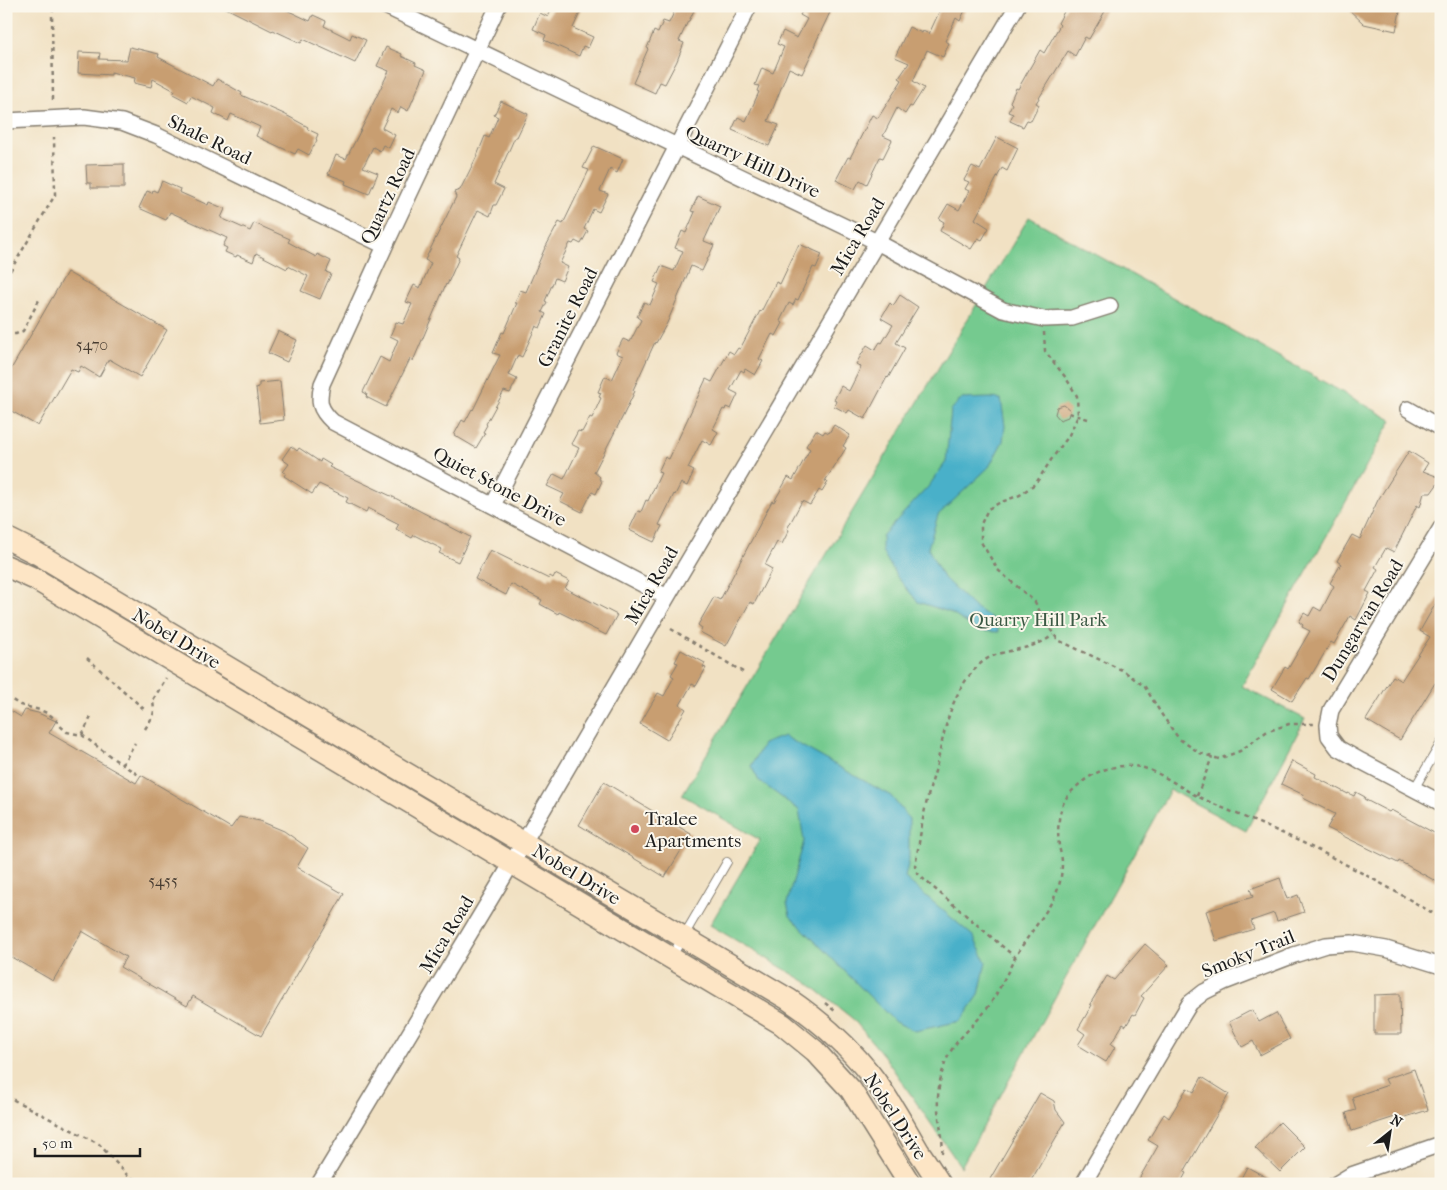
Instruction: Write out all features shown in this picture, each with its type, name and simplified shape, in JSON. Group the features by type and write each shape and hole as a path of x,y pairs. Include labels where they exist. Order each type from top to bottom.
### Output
{"street":[{"name":"Quarry Hill Drive","path":"385,6 877,242 1003,310 1044,319 1072,318 1110,306"},
{"name":"Quartz Road","path":"320,405 322,384 498,6"},
{"name":"Granite Road","path":"493,505 749,6"},
{"name":"Mica Road","path":"319,1184 511,863 1017,6"},
{"name":"Shale Road","path":"6,121 84,118 122,122 156,135 385,246"},
{"name":"Quiet Stone Drive","path":"320,405 325,415 333,422 667,597"},
{"path":"1408,409 1441,428"},
{"name":"Dungarvan Road","path":"1329,730 1331,710 1441,528"},
{"name":"Nobel Drive","path":"6,538 38,554 805,1010 845,1046 870,1074 890,1101 940,1184"},
{"name":"Nobel Drive","path":"6,566 35,579 782,1024 815,1051 851,1090 910,1184"},
{"path":"1329,730 1338,748 1441,803"},
{"path":"336,758 348,739"},
{"name":"Smoky Trail","path":"1083,1184 1190,1003 1204,992 1224,982 1294,955 1326,945 1352,943 1386,949 1441,966"},
{"path":"791,1031 805,1010"},
{"path":"1336,1184 1351,1175 1441,1144"}],"lane":[{"path":"1414,789 1441,742"},
{"path":"671,958 727,862"}],"path":[{"path":"52,100 52,14 54,6"},
{"path":"6,278 54,195 54,138"},
{"path":"6,334 16,334 23,330 39,300"},
{"path":"1044,319 1045,351 1077,396 1078,416 1068,437 1052,457 1036,483 1020,495 999,502 988,509 981,524 981,542 998,570 1035,602 1045,622 1058,640 1124,671 1145,688 1179,739 1200,753 1219,759 1240,751 1266,732 1289,724 1329,730"},
{"path":"1069,413 1088,419"},
{"path":"671,629 743,672"},
{"path":"1016,958 920,877 915,865 925,810 948,713 957,693 980,663 988,658 1045,642 1054,634"},
{"path":"87,658 145,710"},
{"path":"145,729 153,716 153,700 166,678"},
{"path":"6,696 20,705 49,714 67,732 82,735 140,776"},
{"path":"82,735 91,717"},
{"path":"122,765 135,743"},
{"path":"1197,796 1212,757"},
{"path":"940,1157 942,1137 938,1114 938,1087 945,1061 961,1037 989,1005 1019,950 1053,899 1060,882 1062,860 1058,835 1062,805 1071,791 1097,772 1119,766 1134,766 1149,771 1197,796 1322,853 1441,918"},
{"path":"6,1096 99,1144 128,1176 143,1184"}],"green space":[{"name":"Quarry Hill Park","path":"1029,217 1392,420 1242,686 1305,719 1246,831 1170,790 961,1167 884,1056 853,1019 808,983 710,925 760,840 682,795"}],"water":[{"path":"961,399 1001,399 1005,426 1003,441 989,467 938,515 928,548 942,576 974,607 993,619 999,632 979,631 949,612 918,602 897,577 882,551 882,536 928,487 946,462 951,410"},
{"path":"784,736 891,796 909,819 909,860 905,878 973,936 986,962 979,995 961,1021 915,1031 895,1022 790,916 787,903 804,841 799,810 759,781 751,766 763,744"}],"building":[{"path":"222,6 278,6 310,21 313,15 326,21 324,26 350,39 352,34 366,40 355,63 303,39 301,43 272,31"},
{"path":"553,6 583,6 573,28 593,37 588,48 583,46 579,56 544,40 546,35 533,29 540,13 548,17"},
{"path":"677,6 696,6 679,41 684,43 677,61 665,84 660,82 655,93 633,83 654,31 658,33 663,21 669,23"},
{"path":"805,6 833,6 802,74 789,68 768,121 779,125 769,146 732,130 738,117 746,121 759,92 757,91 759,86 755,85 762,68 773,73 784,47 777,44 783,31 797,38 807,19 800,15"},
{"path":"932,6 967,6 960,21 956,18 945,41 949,43 943,57 927,50 913,81 924,88 912,107 910,106 905,114 897,108 883,136 892,140 883,158 880,157 867,184 860,180 855,189 836,180 848,157 850,158 872,115 878,118 902,80 899,78 909,63 895,57 909,27 929,34 940,10"},
{"path":"1067,6 1108,6 1089,39 1085,37 1075,56 1068,51 1036,103 1039,105 1031,121 1027,120 1023,127 1010,121 1013,114 1008,112 1012,104 1010,102 1016,88 1018,89 1040,50 1044,53 1060,25 1058,23"},
{"path":"1345,6 1401,6 1396,31 1364,24"},
{"path":"130,47 159,54 158,57 213,86 217,79 242,93 241,95 308,127 307,129 318,134 309,155 298,149 295,154 256,136 260,127 231,114 228,121 213,113 215,108 191,96 188,102 173,94 175,91 153,79 151,87 134,83 135,78 111,72 111,75 78,73 79,52 100,53 99,59 127,60"},
{"path":"386,47 402,54 401,56 426,70 408,111 401,107 398,113 391,109 382,128 395,135 389,148 383,145 380,151 373,147 363,167 378,173 369,194 345,184 346,181 328,174 336,155 346,159 389,71 377,66"},
{"path":"501,101 528,114 517,137 515,137 494,184 504,189 496,205 494,205 490,216 478,210 456,256 459,258 413,361 410,359 386,407 366,397 367,394 363,392 380,357 389,362 398,340 390,336 396,322 403,324 412,304 406,302 414,285 420,288 431,263 425,260 456,197 454,192 460,190 485,136 489,138 498,117 494,115"},
{"path":"997,137 1018,148 1007,171 1002,168 975,219 989,228 982,240 978,238 971,249 940,231 944,222 939,219 948,204 959,210 969,191 965,189 969,182 964,180 972,166 980,170"},
{"path":"594,146 623,159 617,173 610,169 600,191 608,194 599,212 593,209 584,229 588,231 581,244 575,241 573,244 570,243 560,263 568,267 562,281 555,278 545,301 547,302 542,312 546,314 540,328 536,326 522,357 518,355 509,375 517,379 510,393 504,391 486,424 483,432 485,433 476,448 454,435 462,420 465,422 473,410 500,355 493,353 517,303 515,303 520,290 526,292 544,250 559,222 563,224 589,170 583,168"},
{"path":"124,164 124,188 91,188 91,183 87,183 86,165"},
{"path":"162,181 180,189 179,192 208,205 209,202 225,209 221,218 250,231 254,223 290,239 288,242 316,257 317,254 331,261 326,272 331,274 320,299 301,291 308,276 288,266 287,269 256,253 253,262 237,255 236,257 225,252 227,248 223,246 227,238 170,212 166,220 139,208 147,191 152,193 153,190 157,192"},
{"path":"698,196 720,206 704,241 714,245 702,271 691,266 667,323 655,342 633,390 635,391 594,472 602,481 596,494 592,492 582,512 560,501 564,494 547,486 554,474 564,479 579,448 571,444 578,431 582,432 590,417 592,418 601,398 599,397 601,393 598,392 605,376 612,380 623,356 616,353 623,339 630,342 641,320 637,317 644,302 650,305 659,284 654,282 661,266 674,271 683,251 675,248 682,231 686,233 695,212 691,211"},
{"path":"799,244 822,254 816,268 813,267 798,300 796,299 793,305 789,303 780,321 783,323 776,336 772,334 759,359 763,361 755,375 745,369 744,372 741,370 730,390 738,394 731,409 726,407 725,410 723,409 713,429 718,432 711,445 702,440 688,468 694,471 687,486 681,483 674,494 659,525 662,526 654,542 629,530 638,511 641,512 646,500 648,501 661,473 658,472 665,457 669,459 706,379 712,382 729,351 734,354 738,348 740,349 776,282 780,284"},
{"path":"67,272 167,330 140,377 109,359 99,377 81,366 78,372 71,369 38,426 6,408 6,378"},
{"path":"900,295 918,307 896,343 905,348 865,419 849,410 847,413 834,406 836,401 834,400 841,386 849,391 861,367 856,364 867,345 875,350 880,342 882,343 893,325 881,318 890,303 893,306"},
{"path":"278,331 297,340 287,362 268,353"},
{"path":"280,381 284,420 260,423 256,388 259,387 259,383"},
{"path":"1064,405 1070,410 1068,417 1060,420 1055,414 1057,407"},
{"path":"834,425 850,435 843,446 846,448 825,481 828,482 822,492 819,490 810,505 802,501 787,529 789,530 782,544 777,542 765,565 772,569 754,604 750,602 726,646 700,632 702,628 698,625 714,597 720,600 772,501 774,502 788,477 793,480 810,449 806,446 816,430 823,434 825,431 829,433"},
{"path":"291,446 297,451 299,448 320,462 321,459 331,465 329,467 393,497 470,537 458,562 439,553 442,549 414,535 412,538 396,529 399,524 368,508 366,512 346,502 348,498 319,484 312,494 284,476 286,473 283,472 289,464 282,459"},
{"path":"1409,451 1428,463 1423,471 1441,479 1431,493 1424,493 1420,507 1417,505 1394,552 1386,548 1375,567 1378,569 1366,591 1370,593 1356,620 1350,616 1334,644 1331,642 1309,679 1307,678 1292,701 1272,689 1285,667 1288,669 1310,631 1302,627 1303,625 1299,622 1304,613 1309,616 1314,607 1321,611 1334,586 1330,583 1341,564 1337,561 1352,535 1360,539 1378,500"},
{"path":"490,550 549,579 550,576 553,578 555,574 569,581 565,588 617,615 606,635 559,612 558,614 540,604 542,600 511,584 506,595 475,579"},
{"path":"1441,594 1441,685 1435,683 1400,740 1366,720 1393,676 1401,681 1430,637 1420,631"},
{"path":"681,650 705,663 703,667 706,668 696,686 692,684 680,705 686,709 667,740 640,724 658,693 664,696 674,677 671,675 678,663 675,662"},
{"path":"6,708 21,717 25,710 38,713 56,721 49,733 136,783 141,775 231,828 239,817 260,821 284,831 308,848 297,867 344,894 261,1036 193,996 187,1006 120,967 126,957 82,931 53,981 6,954"},
{"path":"1292,761 1316,774 1315,777 1348,794 1354,796 1356,792 1365,797 1364,799 1389,812 1391,810 1438,835 1437,837 1441,839 1441,884 1399,861 1398,863 1327,828 1335,814 1303,798 1304,795 1281,784"},
{"name":"Tralee Apartments","path":"604,782 691,834 665,877 579,825"},
{"path":"1280,878 1287,899 1298,895 1304,912 1277,921 1274,913 1251,921 1254,929 1216,941 1206,911 1253,897 1250,889"},
{"path":"1145,944 1169,965 1141,996 1144,998 1135,1015 1133,1014 1126,1026 1123,1024 1111,1044 1115,1047 1106,1062 1078,1045 1085,1034 1078,1029 1107,976 1114,980"},
{"path":"1400,994 1401,1034 1374,1034 1374,995"},
{"path":"1252,1010 1259,1022 1276,1013 1290,1039 1260,1055 1253,1041 1242,1047 1229,1022"},
{"path":"1414,1069 1428,1110 1399,1119 1398,1116 1352,1131 1346,1113 1356,1110 1352,1097 1388,1085 1385,1079"},
{"path":"1202,1077 1229,1094 1184,1172 1186,1173 1180,1184 1136,1184 1158,1146 1148,1140 1164,1114 1169,1118 1187,1088 1194,1092"},
{"path":"1040,1093 1054,1101 1056,1110 1065,1122 1029,1184 998,1184 990,1179"},
{"path":"1280,1122 1305,1147 1280,1172 1255,1148"},
{"path":"1247,1167 1279,1184 1238,1184"}],"place":[{"name":"Tralee Apartments","path":"635,829"}]}
